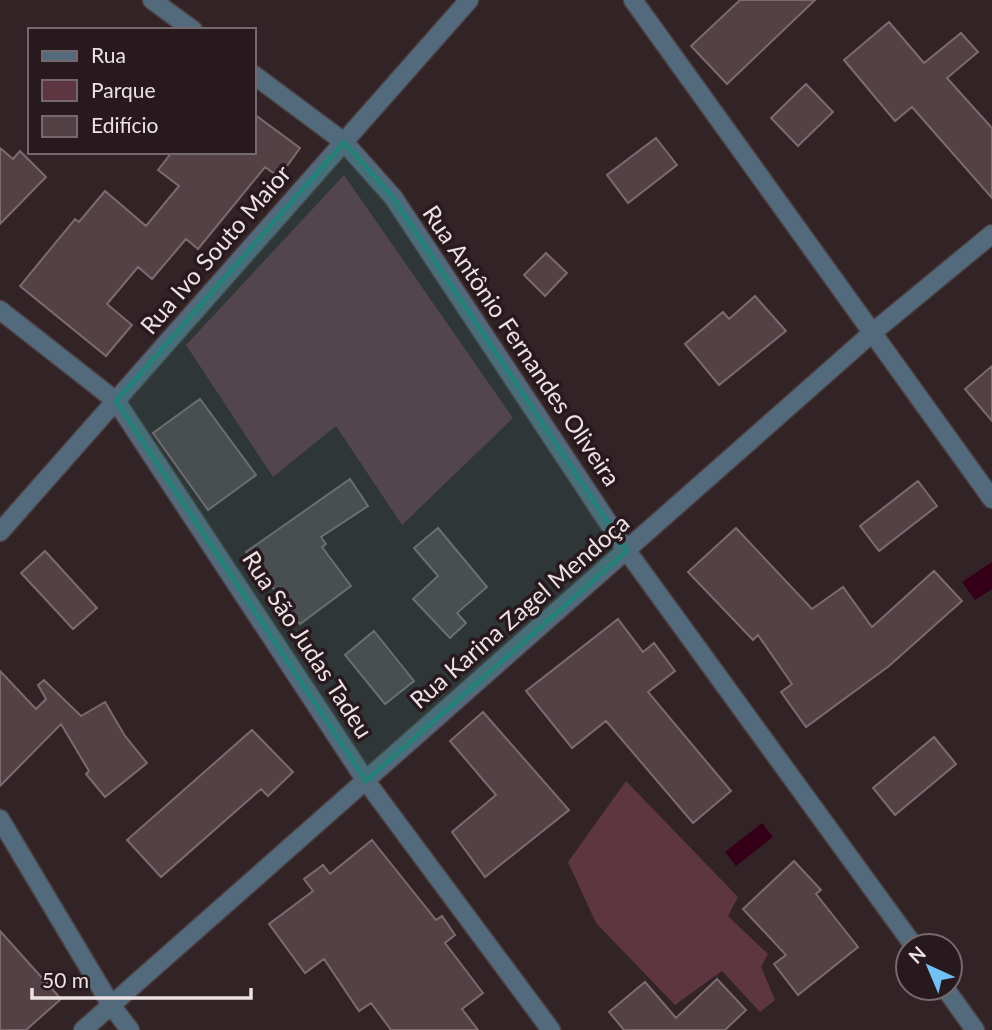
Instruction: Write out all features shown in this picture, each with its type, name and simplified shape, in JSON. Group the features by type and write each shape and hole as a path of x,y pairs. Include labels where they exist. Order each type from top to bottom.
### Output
{"street":[{"path":"152,0 190,28"},
{"name":"Rua Ivo Souto Maior","path":"0,532 469,0"},
{"path":"633,0 992,499"},
{"name":"Rua Antônio Fernandes Oliveira","path":"256,76 344,142 393,197 627,551 904,932"},
{"name":"Rua Karina Zagel Mendoça","path":"83,1030 872,333 992,234"},
{"name":"Rua São Judas Tadeu","path":"0,310 116,401 366,780 551,1030"},
{"path":"0,819 111,1005 130,1030"},
{"path":"955,1002 975,1030"}],"highlighted area":[{"path":"344,142 393,197 627,551 366,781 116,401"}],"green space":[{"path":"344,175 513,418 402,525 336,426 273,477 186,345"},
{"path":"626,781 738,897 728,916 768,954 761,967 775,1000 760,1012 722,971 675,1005 596,923 568,862"}],"shaded area":[{"path":"992,562 992,589 975,600 962,582"},
{"path":"762,823 773,837 736,866 725,852"}],"building":[{"path":"740,0 815,0 727,84 691,46"},
{"path":"889,22 924,63 961,33 978,52 947,78 992,128 992,198 912,107 895,121 844,60"},
{"path":"806,84 833,112 798,146 771,118"},
{"path":"256,115 300,148 279,177 265,167 198,249 186,239 152,279 138,267 107,304 132,325 106,356 20,286 75,219 79,222 105,191 146,226 179,186 158,170 170,154 256,154"},
{"path":"656,138 677,165 628,203 607,175"},
{"path":"0,148 13,159 20,151 46,177 0,224"},
{"path":"546,253 567,273 545,296 524,275"},
{"path":"755,296 786,331 719,385 685,344 723,312 729,319"},
{"path":"992,366 992,421 965,389"},
{"path":"200,399 256,475 208,510 153,433"},
{"path":"350,479 368,506 321,537 326,544 322,547 351,586 300,624 246,552"},
{"path":"918,481 937,506 879,551 860,526"},
{"path":"438,528 487,587 457,613 466,623 450,638 413,599 438,576 414,548"},
{"path":"736,528 812,609 843,587 872,627 934,571 962,601 889,666 806,727 781,692 792,684 758,635 753,640 688,572"},
{"path":"45,551 97,608 73,629 21,573"},
{"path":"618,619 643,652 654,643 675,671 648,692 731,791 693,823 606,721 572,748 526,691"},
{"path":"374,631 414,681 385,704 345,655"},
{"path":"0,671 36,709 46,699 38,685 44,680 81,716 105,702 125,736 147,763 105,797 86,774 89,771 61,724 0,786"},
{"path":"483,712 569,810 485,877 452,832 496,795 450,741"},
{"path":"252,730 293,772 268,796 261,789 161,877 127,840"},
{"path":"934,737 956,764 895,815 873,788"},
{"path":"372,840 436,920 442,916 455,935 445,943 483,993 462,1009 478,1030 391,1030 371,1003 359,1011 324,959 305,973 269,924 313,891 304,879 323,865 330,874"},
{"path":"794,861 821,890 816,894 858,947 798,995 774,964 786,955 743,909"},
{"path":"0,931 61,999 26,1030 0,1030"},
{"path":"717,979 746,1010 725,1030 624,1030 609,1012 645,982 676,1018"}]}
